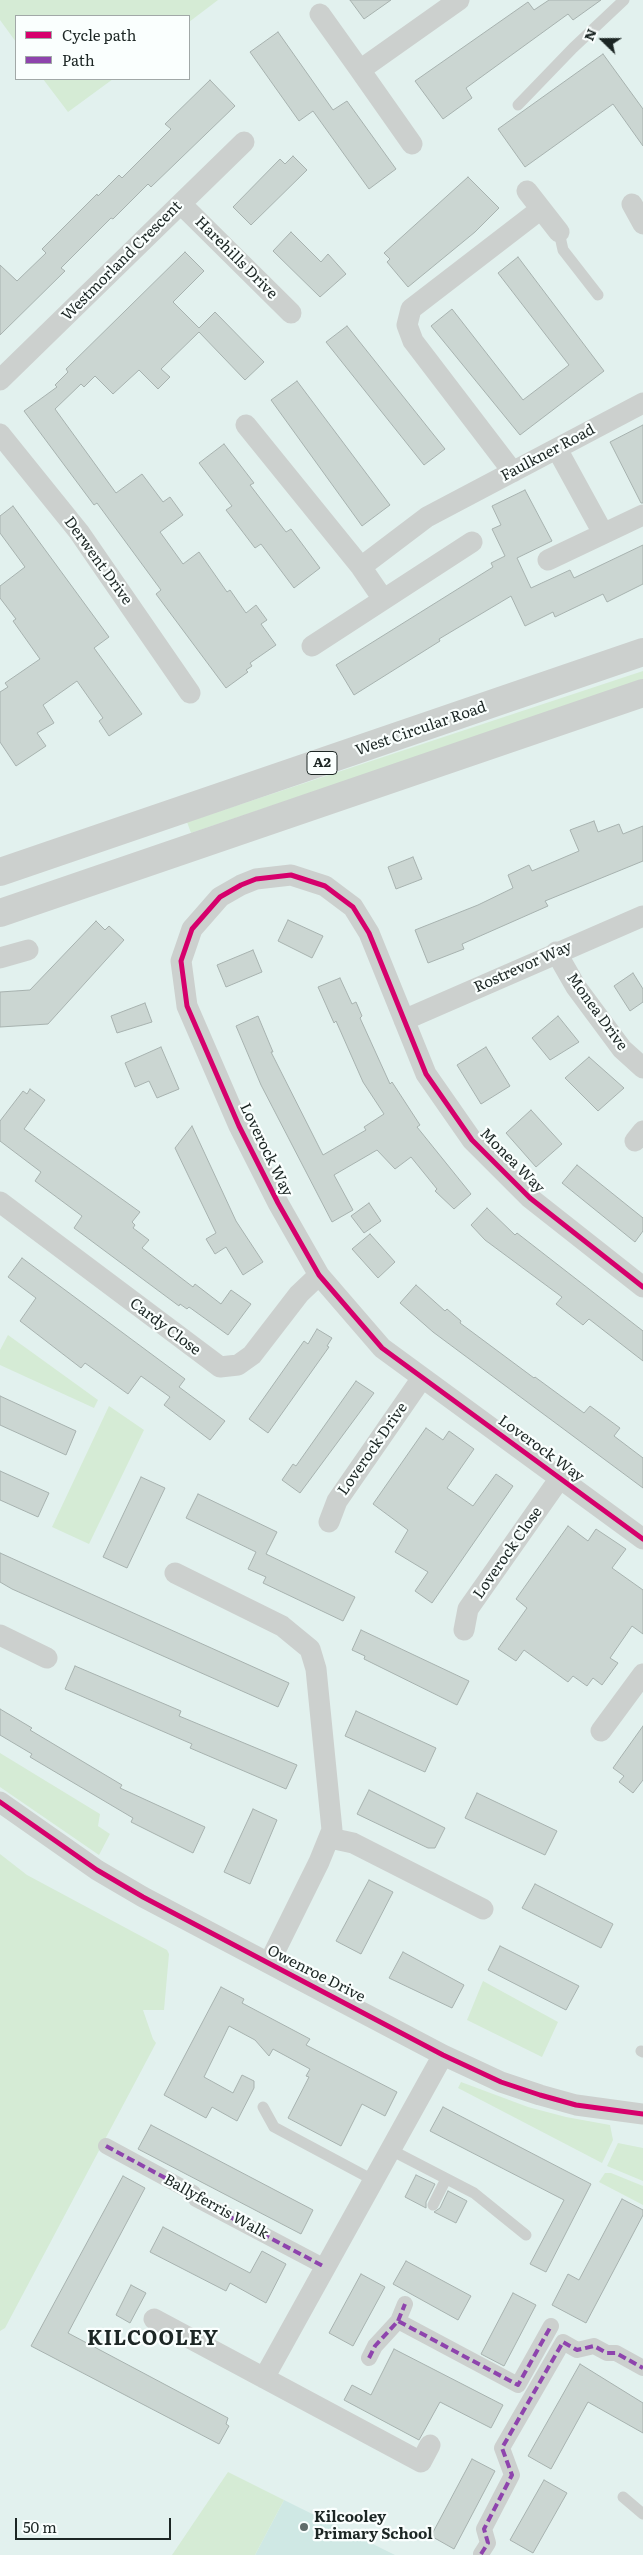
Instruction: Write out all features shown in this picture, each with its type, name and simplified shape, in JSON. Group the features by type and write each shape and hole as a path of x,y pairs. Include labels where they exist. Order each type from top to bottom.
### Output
{"highway":[{"name":"West Circular Road","path":"0,872 642,652"},
{"path":"0,913 643,693"}],"street":[{"path":"360,70 459,0"},
{"path":"320,14 412,144"},
{"name":"Westmorland Crescent","path":"0,380 244,142"},
{"path":"527,191 559,232"},
{"name":"Harehills Drive","path":"180,204 291,313"},
{"path":"632,204 643,224"},
{"path":"513,472 413,341 407,324 411,310 541,209"},
{"name":"Faulkner Road","path":"361,567 427,517 643,403"},
{"path":"246,424 361,567 383,599"},
{"name":"Derwent Drive","path":"0,434 79,532 190,693"},
{"path":"557,449 604,533"},
{"path":"548,560 643,515"},
{"path":"312,646 472,542"},
{"name":"Loverock Way","path":"404,1020 369,933 353,907 325,886 291,875 256,879 220,897 192,929 181,961 188,1006 239,1126 278,1203 319,1275 382,1348 643,1539"},
{"name":"Rostrevor Way","path":"404,1020 556,952 643,916"},
{"path":"0,958 28,950"},
{"name":"Monea Drive","path":"556,952 576,987 622,1049 643,1068"},
{"name":"Monea Way","path":"404,1020 426,1074 472,1140 530,1198 643,1287"},
{"name":"Cardy Close","path":"0,1202 220,1366 238,1365 252,1355 299,1294 319,1275"},
{"name":"Loverock Drive","path":"329,1522 337,1501 422,1378"},
{"name":"Loverock Close","path":"464,1630 468,1609 560,1478"},
{"path":"175,1572 282,1626 310,1649 316,1669 331,1812 330,1838 269,1964"},
{"path":"0,1635 47,1658"},
{"path":"601,1731 643,1674"},
{"name":"Owenroe Drive","path":"0,1802 118,1883 443,2055 500,2082 540,2095 576,2105 643,2114"},
{"path":"330,1838 353,1843 483,1909"},
{"path":"264,2378 443,2055"},
{"name":"Ballyferris Walk","path":"106,2146 193,2193 196,2199 326,2266"},
{"path":"369,2358 375,2346 398,2321 405,2304"},
{"path":"154,2319 421,2462 430,2445"},
{"path":"398,2321 518,2385 551,2326"},
{"path":"481,2554 488,2544 484,2529 512,2475 502,2448 563,2342 577,2350 594,2346 607,2353 616,2353 643,2368"}],"lane":[{"path":"518,105 573,48 624,0"},
{"path":"559,232 563,250 598,295"},
{"path":"263,2107 274,2127 373,2180"},
{"path":"389,2150 474,2193 526,2235"},
{"path":"433,2205 446,2179"},
{"path":"623,2497 643,2514"}],"shaded area":[{"name":"Kilcooley Primary School","path":"284,2500 395,2555 255,2555"}],"green space":[{"path":"0,0 218,0 190,21 190,15 15,15 15,41 0,20"},
{"path":"44,80 112,80 68,112"},
{"path":"643,671 643,681 191,833 187,822"},
{"path":"8,1335 98,1400 94,1408 0,1365 0,1350"},
{"path":"109,1406 144,1430 89,1544 52,1527"},
{"path":"0,1753 100,1814 98,1826 110,1834 99,1855 0,1787"},
{"path":"0,1854 27,1875 167,1950 169,1954 164,2010 143,2010 156,2043 5,2328 0,2331"},
{"path":"483,1981 558,2022 542,2057 467,2020"},
{"path":"461,2082 528,2107 566,2117 610,2125 613,2140 602,2163 458,2088"},
{"path":"618,2143 643,2148 643,2181 607,2166"},
{"path":"605,2173 611,2173 643,2186 643,2205 599,2182"},
{"path":"228,2472 284,2500 255,2555 172,2555"}],"building":[{"path":"350,0 391,0 364,19"},
{"path":"549,0 601,0 573,20 568,14 466,88 472,98 443,119 415,81 528,2 534,10"},
{"path":"278,32 333,110 347,101 396,169 369,189 313,111 299,121 250,52"},
{"path":"603,54 643,109 643,146 613,104 525,167 498,129"},
{"path":"210,80 235,106 151,187 148,184 113,219 111,218 61,268 65,271 0,335 0,265 17,281 46,253 42,249 97,194 98,196 119,175 122,178 171,129 165,124"},
{"path":"293,156 307,170 251,225 233,207 280,159 285,164"},
{"path":"468,177 499,208 475,232 408,287 387,262 390,259 384,253"},
{"path":"291,232 321,262 328,254 346,274 320,297 273,251"},
{"path":"185,252 204,271 173,302 199,328 215,312 264,362 245,380 199,332 161,369 170,377 158,389 139,370 113,394 95,376 84,387 81,384 55,409 116,493 142,474 163,502 170,497 183,515 160,532 183,564 199,552 227,592 230,590 246,613 256,605 267,620 261,624 276,645 250,663 252,666 246,670 248,672 226,688 156,594 161,590 97,503 94,505 24,411 57,387 55,385 68,372 66,369"},
{"path":"518,257 604,371 520,435 431,326 452,309 523,400 569,365 498,273"},
{"path":"347,326 445,449 424,465 326,342"},
{"path":"297,381 390,505 362,526 271,400"},
{"path":"643,425 643,503 641,503 610,442"},
{"path":"224,444 254,483 250,485 286,532 291,529 320,568 294,588 261,544 255,548 226,510 232,506 199,463"},
{"path":"525,490 552,541 517,558 531,588 570,570 574,578 643,545 643,584 607,602 603,594 555,617 553,612 525,626 511,596 439,639 440,641 354,695 336,665 493,567 491,563 505,556 492,529 501,525 492,506"},
{"path":"13,506 109,637 94,648 142,714 109,736 99,721 103,718 77,681 43,705 54,723 37,733 46,746 16,766 0,742 0,692 8,687 5,683 40,659 13,621 16,619 0,598 0,586 25,567 0,533 0,516"},
{"path":"594,821 598,832 619,824 623,834 643,826 643,861 545,901 548,906 462,944 464,949 428,963 415,930 478,905 513,888 508,875 529,865 532,871 579,851 570,830"},
{"path":"413,857 422,879 396,889 388,867"},
{"path":"288,920 323,936 312,958 278,941"},
{"path":"96,921 105,930 109,926 124,940 48,1024 0,1027 0,992 30,990"},
{"path":"253,950 262,972 226,987 217,965"},
{"path":"633,973 643,989 643,1002 630,1011 614,986"},
{"path":"340,978 352,1004 356,1002 362,1016 360,1018 390,1084 392,1082 420,1125 417,1127 471,1194 454,1209 435,1191 437,1189 411,1157 395,1169 377,1150 334,1175 353,1210 332,1222 261,1085 236,1026 258,1016 273,1052 271,1052 323,1155 366,1130 364,1127 384,1114 363,1082 336,1021 334,1023 318,987"},
{"path":"145,1003 152,1022 117,1033 111,1016"},
{"path":"558,1016 579,1042 550,1060 532,1038"},
{"path":"161,1047 179,1089 157,1098 149,1081 135,1087 125,1063"},
{"path":"486,1047 510,1086 481,1104 457,1065"},
{"path":"589,1057 624,1088 598,1111 565,1078"},
{"path":"30,1089 45,1100 24,1129 140,1212 132,1222 135,1225 133,1228 149,1240 142,1248 193,1287 195,1284 221,1304 231,1290 251,1304 228,1335 189,1307 187,1309 180,1304 179,1306 74,1228 82,1216 35,1181 41,1172 0,1141 0,1121 23,1091 27,1094"},
{"path":"531,1110 562,1144 536,1167 506,1133"},
{"path":"192,1126 236,1221 263,1262 243,1275 226,1247 215,1254 206,1239 216,1233 175,1148"},
{"path":"577,1165 643,1218 643,1231 635,1242 562,1183"},
{"path":"369,1203 381,1221 364,1233 351,1216"},
{"path":"487,1208 515,1235 517,1233 643,1331 643,1361 589,1319 583,1325 556,1304 562,1297 485,1240 471,1225"},
{"path":"370,1234 395,1262 378,1278 352,1249"},
{"path":"22,1258 185,1379 179,1387 225,1421 210,1440 164,1405 170,1397 141,1376 128,1394 85,1363 81,1368 20,1321 36,1298 8,1277"},
{"path":"416,1285 445,1311 447,1309 461,1321 460,1323 534,1378 584,1413 590,1406 620,1428 614,1436 643,1458 643,1488 433,1332 400,1303"},
{"path":"317,1329 332,1338 327,1346 329,1347 268,1433 249,1419 304,1341 308,1344"},
{"path":"356,1381 374,1393 300,1493 282,1480 293,1464 296,1466"},
{"path":"0,1396 76,1431 66,1455 0,1425"},
{"path":"426,1428 443,1440 449,1431 474,1449 447,1488 473,1506 496,1474 513,1486 432,1603 415,1591 428,1572 395,1552 408,1530 373,1504"},
{"path":"0,1471 49,1493 38,1517 0,1500"},
{"path":"141,1477 165,1488 127,1568 103,1557"},
{"path":"198,1494 277,1532 266,1554 355,1597 343,1621 263,1583 266,1577 248,1569 256,1552 186,1518"},
{"path":"568,1526 588,1541 596,1529 626,1549 612,1568 643,1590 643,1634 632,1626 610,1658 618,1663 602,1685 593,1678 587,1686 573,1676 568,1682 524,1650 516,1661 498,1649 527,1608 516,1599"},
{"path":"0,1553 289,1683 278,1707 12,1589 0,1582"},
{"path":"361,1630 469,1681 457,1705 364,1659 365,1656 352,1650"},
{"path":"75,1666 181,1711 179,1716 297,1765 286,1789 190,1748 192,1744 65,1689"},
{"path":"0,1709 32,1728 30,1730 122,1785 120,1788 205,1827 193,1853 131,1822 133,1818 30,1757 32,1754 0,1735"},
{"path":"356,1711 436,1748 425,1772 345,1736"},
{"path":"643,1726 643,1780 633,1793 619,1782 624,1776 613,1768"},
{"path":"369,1790 445,1828 435,1848 428,1848 357,1814"},
{"path":"477,1793 557,1831 545,1855 465,1818"},
{"path":"253,1809 277,1820 250,1884 224,1872"},
{"path":"369,1880 393,1892 361,1954 336,1941"},
{"path":"535,1884 613,1924 601,1948 522,1908"},
{"path":"500,1946 579,1986 566,2010 488,1970"},
{"path":"403,1952 464,1985 452,2008 389,1978"},
{"path":"221,1987 244,1999 242,2003 310,2039 306,2045 397,2092 385,2116 362,2104 341,2146 288,2118 309,2077 306,2076 310,2069 273,2049 269,2056 255,2040 229,2026 204,2077 233,2093 242,2075 254,2081 254,2088 237,2121 212,2107 206,2118 164,2095"},
{"path":"443,2107 591,2184 546,2272 530,2264 564,2200 430,2131"},
{"path":"151,2125 313,2210 301,2234 138,2149"},
{"path":"416,2175 435,2184 426,2202 426,2208 405,2197"},
{"path":"123,2176 145,2188 68,2333 228,2418 226,2424 229,2426 219,2444 31,2346"},
{"path":"448,2191 467,2201 456,2223 434,2212 440,2208"},
{"path":"622,2199 643,2210 643,2215 586,2323 552,2305 568,2274 579,2280"},
{"path":"163,2227 250,2273 262,2251 286,2264 266,2303 230,2283 226,2291 150,2252"},
{"path":"406,2261 471,2296 458,2320 393,2284"},
{"path":"361,2274 385,2287 353,2346 329,2333"},
{"path":"131,2285 146,2293 130,2323 116,2315"},
{"path":"513,2293 536,2305 504,2366 481,2354"},
{"path":"394,2349 503,2405 491,2428 440,2402 419,2440 344,2400 352,2385 371,2395"},
{"path":"580,2364 643,2403 643,2433 588,2402 551,2469 528,2456"},
{"path":"472,2459 495,2471 454,2549 431,2536"},
{"path":"544,2480 567,2493 533,2553 510,2540"}],"marked path":[{"path":"106,2146 193,2193 196,2199 325,2267"},
{"path":"398,2321 405,2304"},
{"path":"369,2358 375,2346 398,2321 518,2385 551,2326"},
{"path":"481,2554 488,2543 484,2529 512,2475 502,2448 563,2342 577,2350 594,2346 607,2353 616,2353 643,2368"}],"cycle path":[{"path":"643,1287 530,1198 472,1140 426,1074 369,933 353,907 325,886 291,875 256,879 220,897 192,929 181,961 187,1006 239,1126 278,1203 319,1275 382,1348 643,1539"},
{"path":"0,1802 97,1870 143,1897 443,2055 501,2082 540,2095 576,2105 643,2114"}],"place":[{"name":"Kilcooley Primary School","path":"304,2527"}],"district":[{"name":"KILCOOLEY","path":"153,2339"}]}
